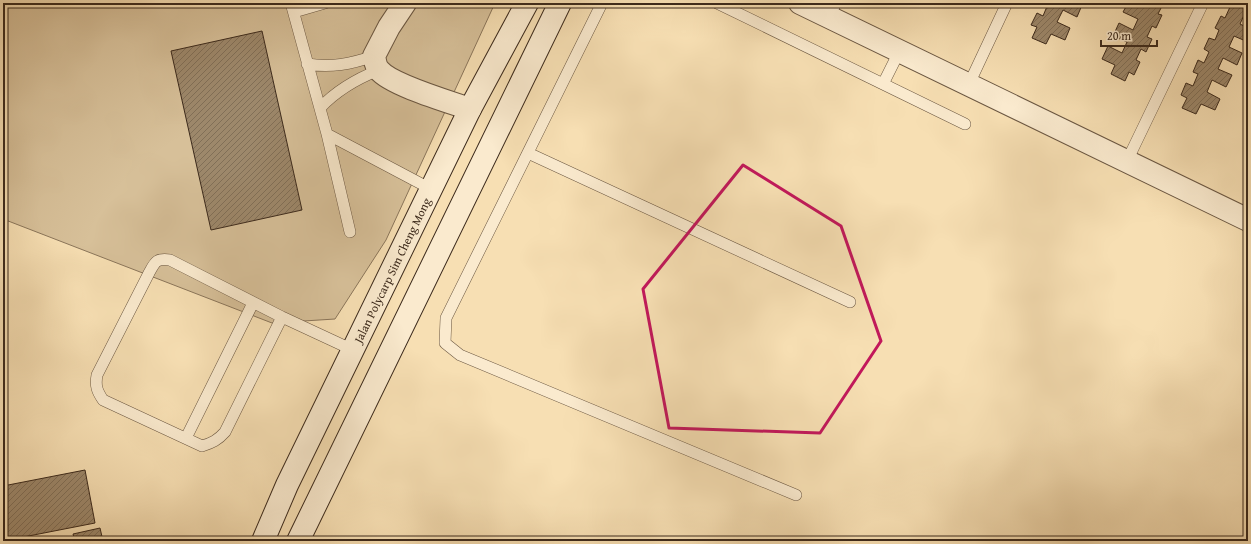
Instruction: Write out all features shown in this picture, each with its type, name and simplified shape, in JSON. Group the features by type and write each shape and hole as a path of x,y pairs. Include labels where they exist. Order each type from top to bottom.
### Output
{"street":[{"path":"405,3 389,27 376,63 386,76 402,85 470,109"},
{"path":"298,541 560,3"},
{"path":"800,3 832,10 900,50 1248,220"},
{"name":"Jalan Polycarp Sim Cheng Mong","path":"263,541 287,485 470,109 528,5"}],"lane":[{"path":"325,3 293,7 307,64 327,134 350,232"},
{"path":"602,3 446,318 445,342 460,355 796,495"},
{"path":"717,3 965,124"},
{"path":"969,84 1007,3"},
{"path":"1127,161 1204,3"},
{"path":"883,84 900,50"},
{"path":"307,64 321,66 357,62 376,63"},
{"path":"320,108 329,98 360,78 376,63"},
{"path":"327,134 432,189"},
{"path":"528,152 850,302"},
{"path":"282,317 225,432 219,440 202,446 103,400 96,391 98,375 155,262 162,258 170,260 282,317 353,350"},
{"path":"186,438 253,302"}],"highlighted area":[{"path":"743,165 841,226 881,341 820,433 669,428 643,289"}],"shaded area":[{"path":"3,3 495,3 386,240 335,319 272,323 3,219"}],"building":[{"path":"1046,3 1077,3 1082,5 1077,17 1063,10 1057,22 1070,28 1065,40 1051,34 1046,44 1032,38 1037,27 1031,25 1037,13 1043,16 1048,4"},
{"path":"1128,3 1136,3 1144,7 1146,3 1169,3 1167,6 1163,4 1158,14 1162,15 1156,28 1152,26 1147,37 1152,39 1146,52 1141,49 1136,60 1140,62 1134,75 1129,72 1125,81 1111,74 1115,65 1102,59 1108,46 1122,53 1127,42 1113,36 1119,23 1133,30 1138,19 1123,12"},
{"path":"1227,3 1248,3 1248,15 1245,13 1240,24 1248,28 1248,42 1234,36 1229,47 1242,53 1237,65 1223,58 1218,69 1232,75 1226,87 1212,80 1207,92 1220,99 1215,110 1201,104 1196,114 1182,108 1187,98 1181,95 1186,83 1193,86 1198,74 1193,72 1198,60 1204,63 1209,52 1204,49 1209,38 1215,40 1219,30 1215,28 1221,16 1225,18 1230,7 1226,5"},
{"path":"262,31 302,210 211,230 171,51"},
{"path":"85,470 95,523 3,541 3,486"},
{"path":"100,528 103,541 75,541 73,534"}]}
